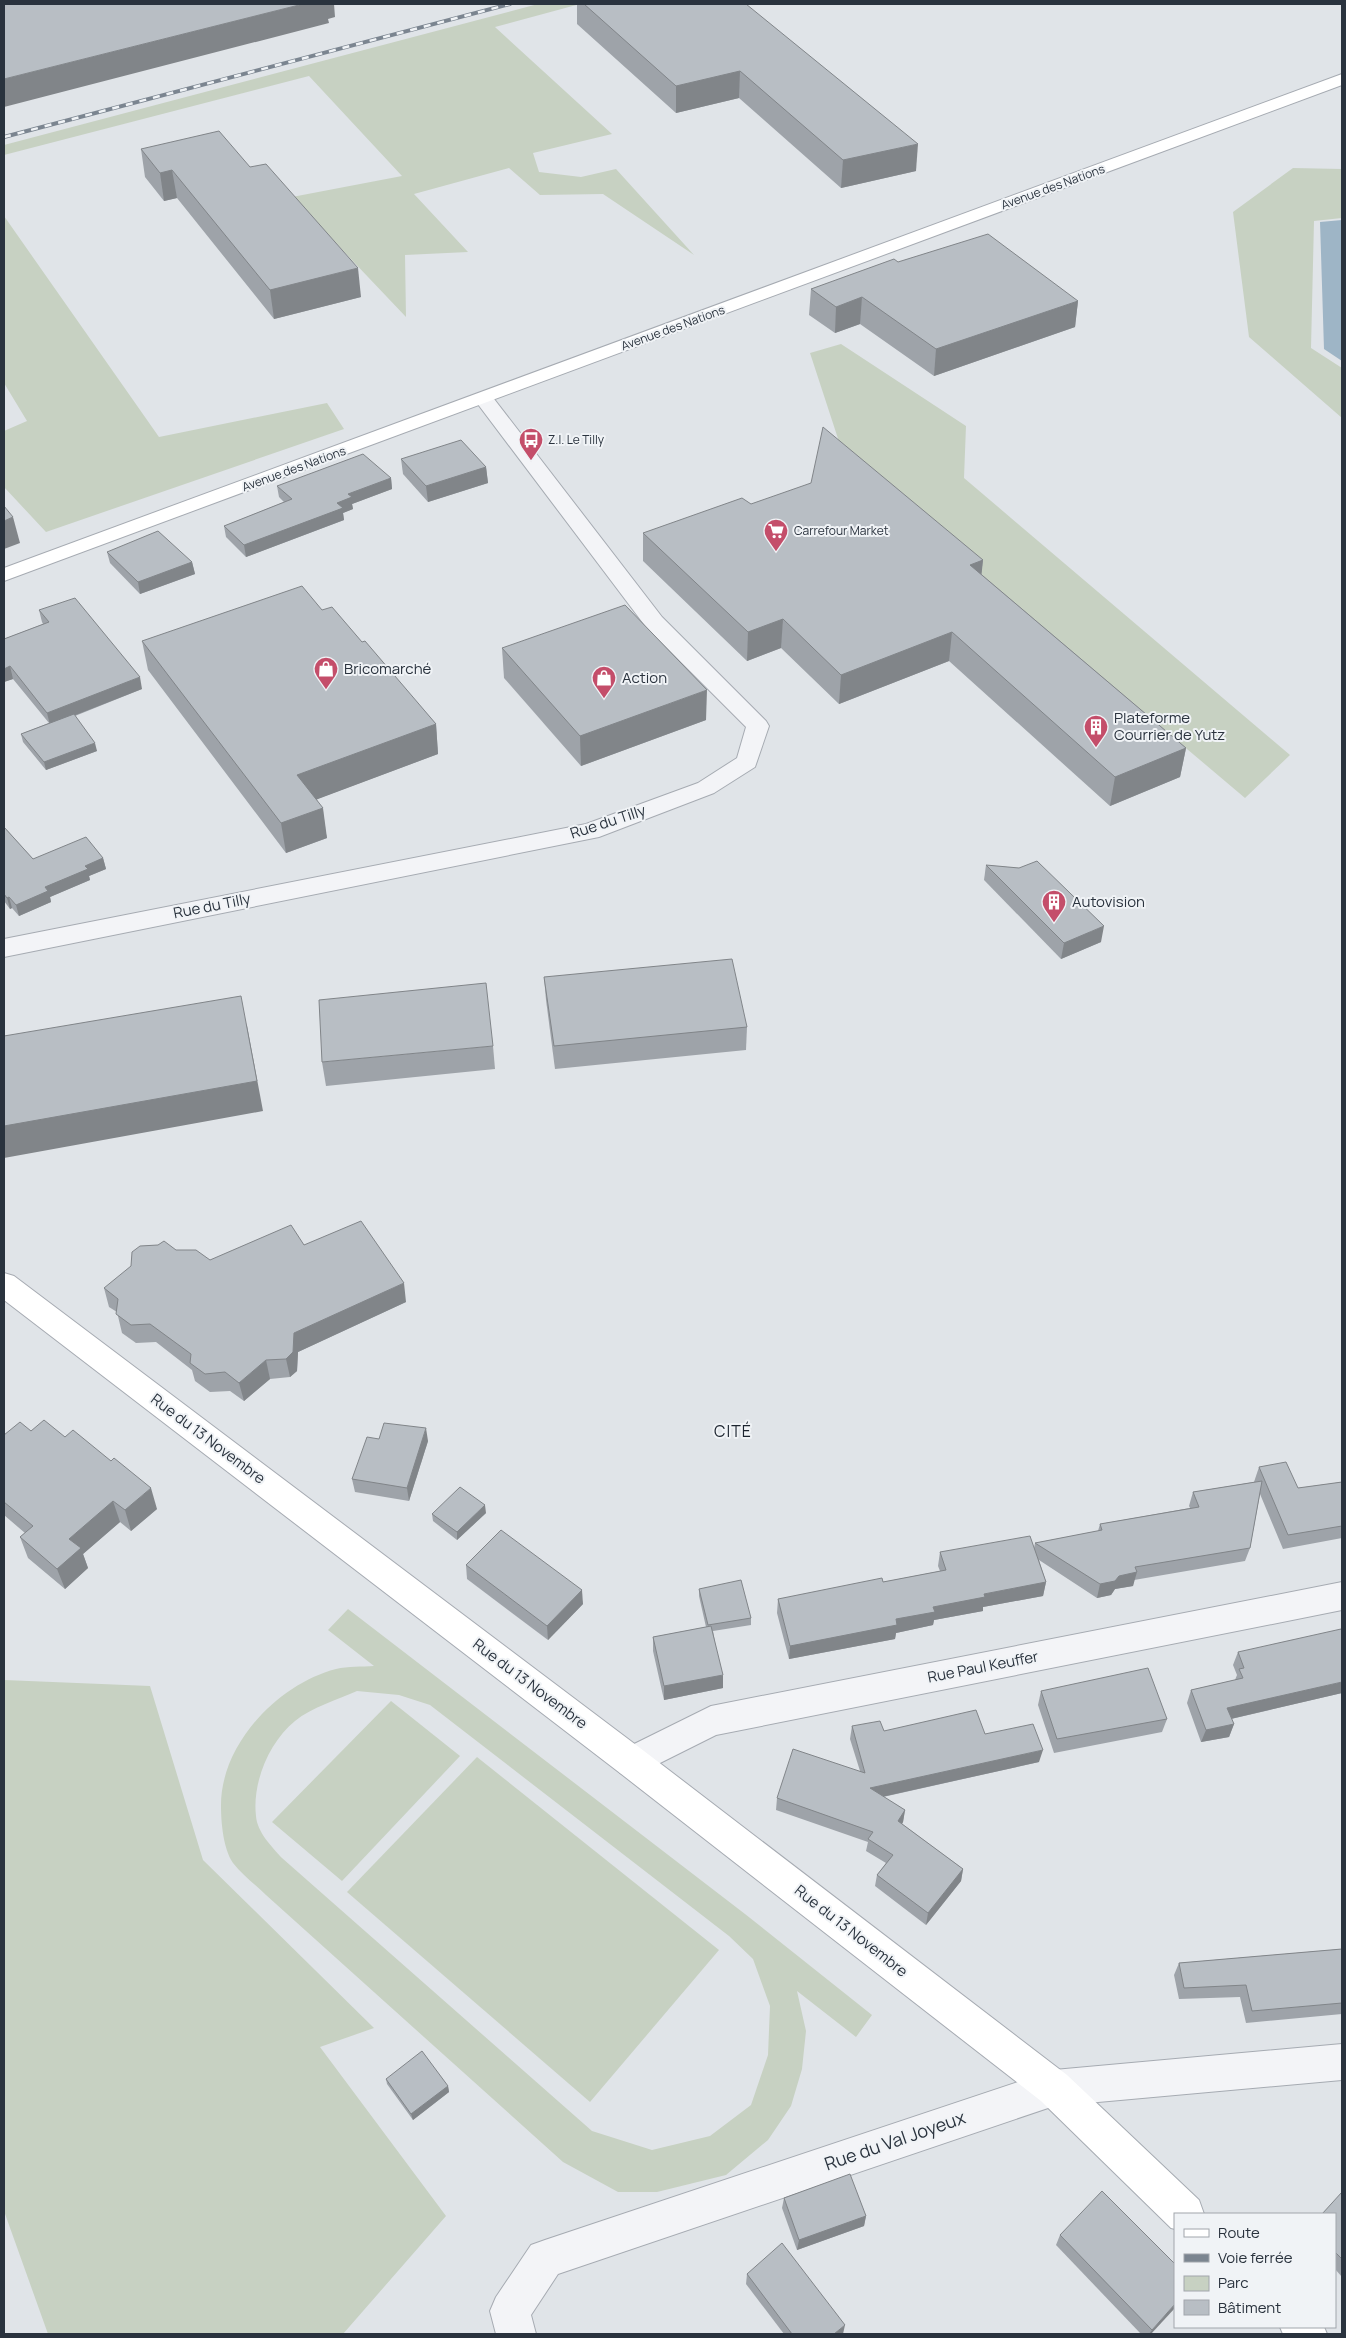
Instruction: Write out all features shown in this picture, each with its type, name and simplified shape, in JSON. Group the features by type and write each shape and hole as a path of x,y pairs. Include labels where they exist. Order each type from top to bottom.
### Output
{"main road":[{"name":"Avenue des Nations","path":"4,575 484,399 1342,79"},
{"name":"Rue du 13 Novembre","path":"4,1284 632,1762 1054,2088 1184,2213"}],"street":[{"name":"Rue du Tilly","path":"4,948 591,831 706,788 747,762 758,726 654,622 484,399"},
{"name":"Rue Paul Keuffer","path":"632,1762 711,1721 1342,1596"},
{"name":"Rue du Val Joyeux","path":"516,2334 510,2311 545,2259 1054,2088 1342,2062"}],"green space":[{"path":"538,4 580,4 495,27 612,134 533,153 539,172 581,177 616,169 694,255 603,194 540,195 509,168 414,194 468,252 405,255 406,317 292,197 402,176 309,76 4,155 4,145"},
{"path":"1293,168 1342,169 1342,218 1314,221 1311,348 1342,368 1342,418 1249,337 1233,212"},
{"path":"4,216 159,437 327,403 344,429 46,532 4,487 4,431 27,421 4,383"},
{"path":"841,344 966,426 964,478 1290,755 1245,798 845,460 810,353"},
{"path":"348,1609 745,1914 872,2015 856,2037 797,1991 806,2031 802,2069 791,2106 768,2140 726,2175 657,2192 618,2192 563,2162 249,1880 233,1863 225,1843 221,1805 224,1782 231,1760 242,1739 274,1703 294,1688 314,1677 336,1669 374,1666 328,1630","holes":["357,1691 399,1695 430,1705 729,1936 753,1959 770,2006 768,2055 751,2105 710,2136 652,2150 592,2131 274,1849 259,1828 255,1803 264,1764 277,1740 302,1716"]},
{"path":"4,1680 150,1686 203,1860 374,2028 320,2047 446,2216 343,2334 48,2334 4,2211"},
{"path":"391,1701 460,1756 342,1881 272,1822"},
{"path":"477,1757 719,1950 590,2102 347,1892"}],"water":[{"path":"1342,220 1342,361 1324,349 1320,222"}],"building":[{"path":"4,4 303,4 4,79"},
{"path":"584,4 746,4 918,144 843,160 740,71 676,86"},
{"path":"219,131 250,167 266,164 358,268 270,290 172,170 160,173 141,149"},
{"path":"988,234 1078,301 936,349 862,297 836,307 811,289 894,259 898,262"},
{"path":"823,427 983,560 970,565 1186,748 1115,777 952,632 841,675 783,619 748,632 643,533 742,498 751,504 811,483"},
{"path":"461,440 486,467 426,486 401,459"},
{"path":"363,454 391,478 348,494 352,497 337,503 343,508 244,545 224,526 292,499 277,486"},
{"path":"4,506 13,517 4,521"},
{"path":"158,531 192,562 138,582 107,552"},
{"path":"302,586 322,610 332,607 362,642 365,641 436,724 297,775 323,808 281,823 142,641"},
{"path":"75,598 140,677 47,713 10,666 4,669 4,639 49,622 39,610"},
{"name":"Action","path":"625,605 707,690 580,736 502,648"},
{"path":"74,714 95,743 44,762 21,734"},
{"path":"4,827 33,859 86,837 103,858 85,866 88,869 45,887 48,891 16,905 4,894"},
{"path":"1037,861 1104,926 1064,943 986,865 1019,868"},
{"path":"732,959 747,1027 554,1046 544,977"},
{"path":"486,983 493,1046 322,1062 319,1000"},
{"path":"241,996 257,1081 4,1126 4,1036"},
{"path":"361,1221 404,1283 294,1333 293,1352 286,1359 266,1360 239,1383 225,1372 205,1374 190,1363 191,1354 150,1324 131,1325 116,1314 118,1299 104,1288 131,1266 132,1252 140,1246 158,1245 164,1241 176,1250 196,1250 210,1260 291,1225 304,1245"},
{"path":"44,1420 65,1437 73,1430 111,1461 114,1458 151,1488 125,1510 113,1501 69,1539 81,1548 57,1569 20,1537 33,1526 4,1502 4,1435 20,1422 31,1431"},
{"path":"384,1423 426,1428 407,1488 352,1479 367,1437 379,1439"},
{"path":"1286,1462 1298,1488 1342,1482 1342,1526 1288,1535 1259,1467"},
{"path":"1262,1481 1250,1548 1135,1567 1137,1572 1119,1576 1115,1581 1100,1584 1035,1543 1102,1530 1100,1524 1199,1507 1193,1492"},
{"path":"460,1487 485,1505 457,1532 432,1514"},
{"path":"501,1530 582,1590 547,1626 466,1565"},
{"path":"1030,1536 1046,1582 984,1594 985,1597 933,1607 935,1612 896,1619 897,1625 790,1646 778,1599 882,1578 883,1582 946,1570 940,1552"},
{"path":"741,1580 751,1618 708,1625 699,1589"},
{"path":"711,1626 723,1675 664,1686 653,1637"},
{"path":"1341,1629 1342,1682 1227,1708 1234,1724 1206,1730 1191,1690 1243,1678 1239,1669 1244,1668 1238,1652"},
{"path":"1148,1668 1167,1719 1057,1739 1041,1691"},
{"path":"976,1710 985,1734 1033,1724 1043,1750 870,1788 905,1810 898,1821 963,1869 928,1913 877,1875 893,1855 868,1839 873,1832 777,1798 793,1749 865,1773 852,1726 880,1721 884,1731"},
{"path":"1342,1949 1342,2003 1252,2011 1246,1985 1184,1988 1179,1963"},
{"path":"422,2051 448,2086 411,2114 386,2079"},
{"path":"850,2174 866,2216 799,2240 784,2198"},
{"path":"1102,2191 1174,2263 1174,2305 1152,2330 1060,2235"},
{"path":"1342,2192 1342,2259 1336,2253 1336,2213 1323,2213"},
{"path":"782,2243 845,2325 834,2334 792,2334 747,2274"}],"railway":[{"path":"4,137 510,4"}],"place":[{"name":"Z.I. Le Tilly","path":"531,461"},
{"name":"Carrefour Market","path":"776,552"},
{"name":"Bricomarché","path":"326,690"},
{"name":"Action","path":"604,699"},
{"name":"Plateforme Courrier de Yutz","path":"1096,748"},
{"name":"Autovision","path":"1054,923"}],"district":[{"name":"CITÉ","path":"733,1431"}]}
